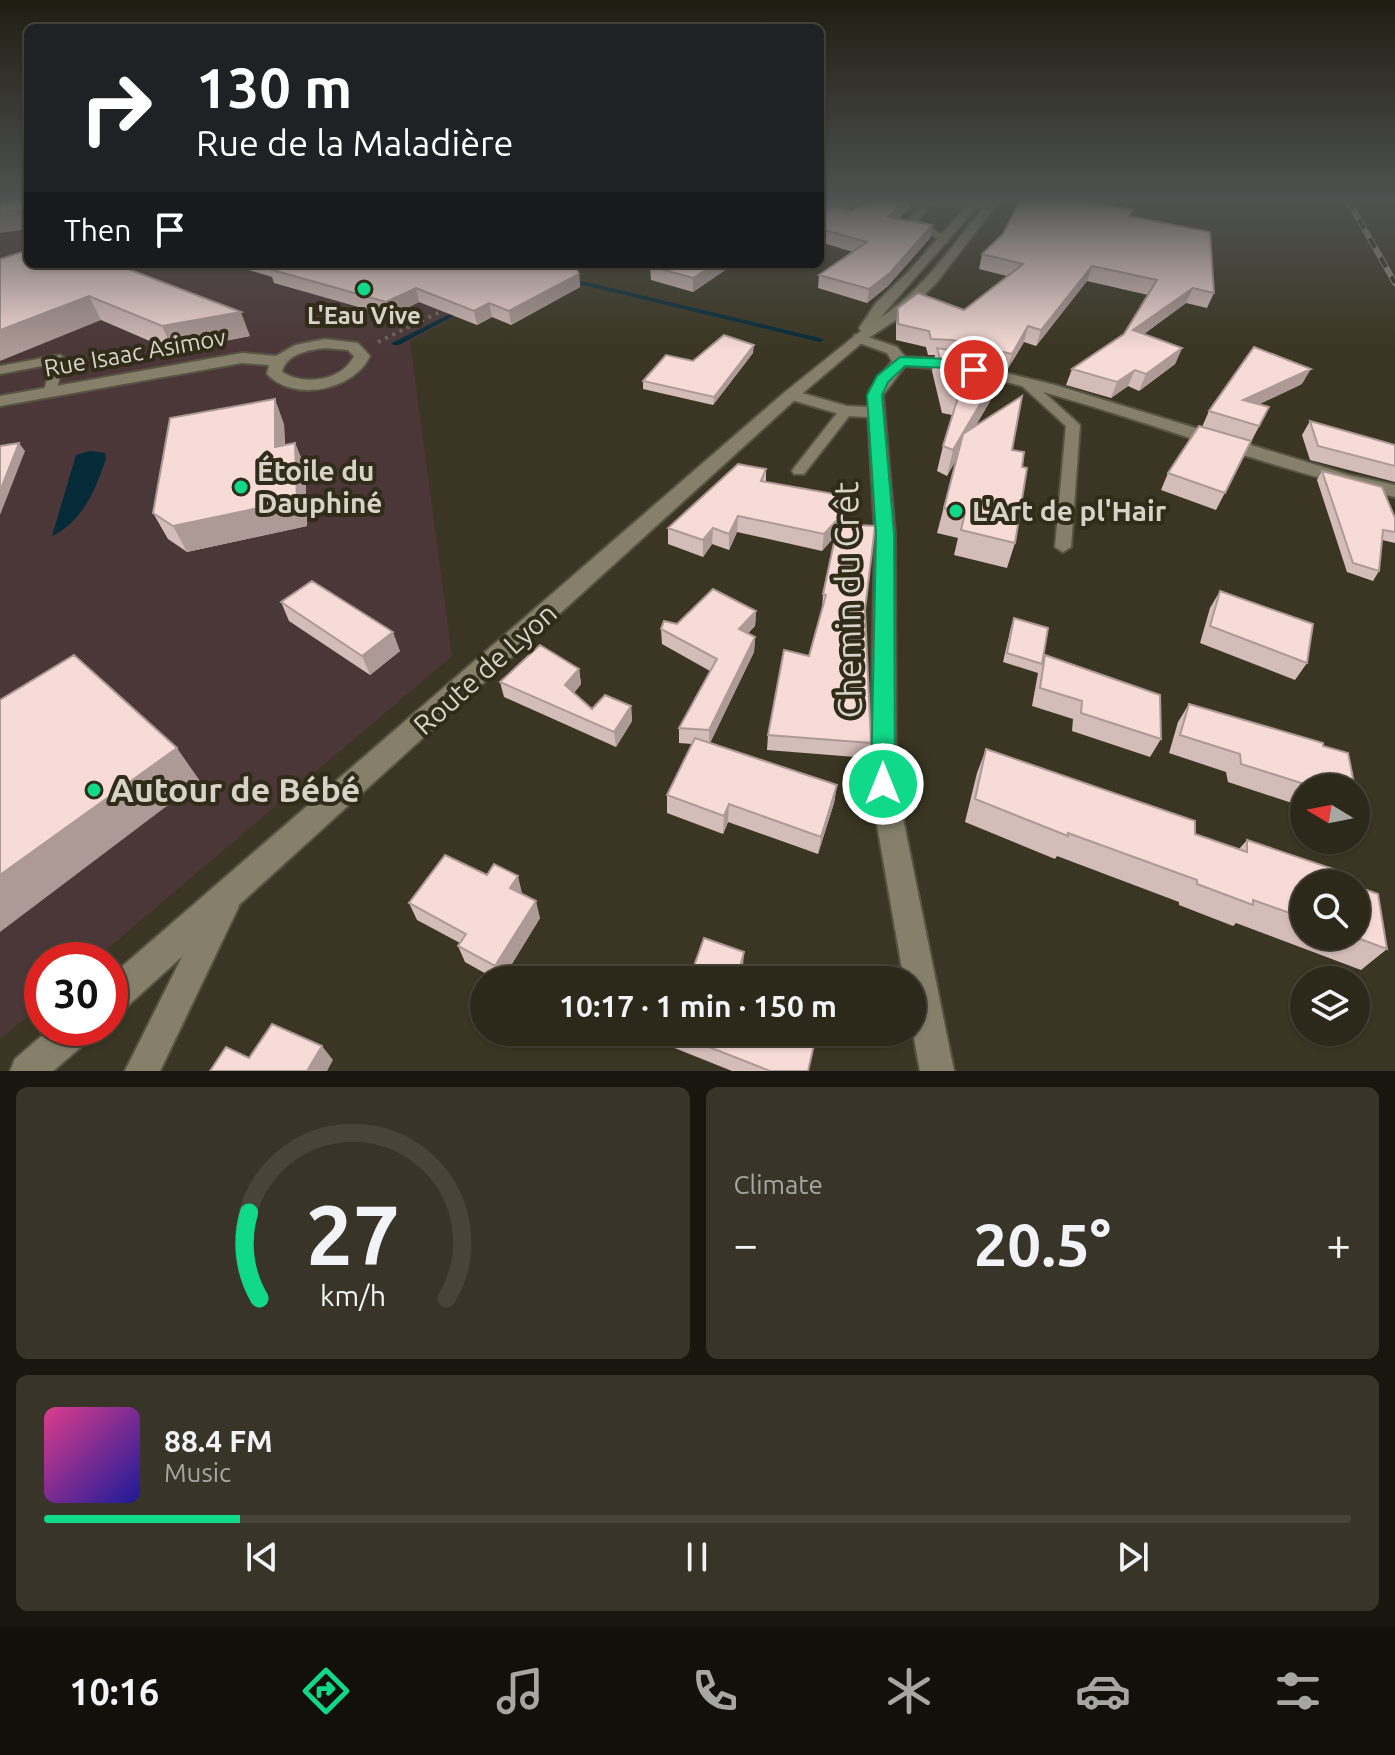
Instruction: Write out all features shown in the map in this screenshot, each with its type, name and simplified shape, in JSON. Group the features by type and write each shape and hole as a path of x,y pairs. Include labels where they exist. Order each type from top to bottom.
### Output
{"street":[{"path":"859,338 881,306 935,250"},
{"path":"859,338 900,311 932,279 952,250"},
{"path":"859,338 892,350 900,361 948,364 1025,382 1345,480 1395,491"},
{"name":"Route de Lyon","path":"128,984 859,338"},
{"name":"Rue Isaac Asimov","path":"0,401 242,358 278,361 296,350 320,344 353,346 362,356 361,362 345,375 303,384 290,383 275,374 278,361"},
{"name":"Chemin du Crêt","path":"900,361 896,370 882,379 875,395 885,534 883,784 937,1071"},
{"path":"791,395 846,411 875,412"},
{"path":"142,1071 229,897"},
{"path":"27,1071 56,1046"}],"lane":[{"path":"0,370 60,359 49,393"},
{"path":"1025,382 1073,425 1063,547"},
{"path":"799,471 846,411"}],"path":[{"path":"373,342 383,341 452,306"}],"shaded area":[{"path":"0,250 24,250 24,268 497,268 528,276 410,341 452,656 115,942 24,942 24,1019 0,1039"}],"water":[{"path":"90,451 105,453 98,481 80,513 52,536 76,455"}],"building":[{"path":"855,250 910,250 890,273 869,289 819,275"},
{"path":"986,250 1211,250 1214,293 1193,288 1133,330 1182,348 1146,374 1135,370 1117,382 1072,369 1124,334 1157,280 1092,266 1041,330 1028,326 1012,354 952,340 931,339 929,331 898,324 898,308 918,293 964,310 1023,264 982,254"},
{"path":"24,251 24,268 126,268 241,312 162,326 89,296 0,330 0,259"},
{"path":"577,268 579,274 509,311 489,303 474,311 416,288 386,302 269,269"},
{"path":"657,268 709,268 693,278"},
{"path":"724,335 754,345 714,397 643,381 666,355 693,361"},
{"path":"1254,347 1311,369 1243,400 1269,407 1259,426 1209,411"},
{"path":"937,348 1006,360 953,450 943,446 960,391 948,388"},
{"path":"1022,396 1012,450 1024,452 1022,467 1027,468 1015,543 961,530 965,513 944,508 963,434"},
{"name":"Étoile du Dauphiné","path":"275,399 275,447 295,443 297,500 173,526 153,513 170,418"},
{"path":"1310,421 1395,445 1395,466 1318,446"},
{"path":"1199,426 1251,441 1225,493 1168,473"},
{"path":"19,443 0,491 0,446"},
{"path":"738,464 766,469 761,481 840,495 837,520 824,534 738,516 729,534 713,528 703,540 668,528"},
{"path":"1322,471 1382,487 1395,518 1395,532 1383,530 1379,571 1353,563"},
{"path":"838,524 875,526 865,610 871,743 768,735 784,650 809,656 826,595 823,594"},
{"path":"312,581 393,632 362,656 281,602"},
{"path":"713,589 756,611 739,629 755,637 709,730 679,728 717,659 661,629 664,621 677,624"},
{"path":"1220,591 1313,624 1307,663 1210,626"},
{"path":"1014,618 1048,628 1042,664 1007,653"},
{"path":"540,645 579,669 565,685 592,709 605,695 631,706 614,732 500,682"},
{"name":"Autour de Bébé","path":"74,655 177,748 0,875 0,700"},
{"path":"1045,655 1160,695 1161,739 1081,713 1082,701 1040,688"},
{"path":"1189,704 1348,753 1352,774 1290,774 1290,779 1241,764 1240,754 1180,735"},
{"path":"695,738 837,785 821,837 729,804 724,816 667,795"},
{"path":"986,749 1195,821 1195,834 1247,852 1247,840 1336,870 1290,870 1290,913 1253,900 1253,905 1197,884 1197,880 1068,833 1068,836 975,799"},
{"path":"445,855 487,875 494,864 518,876 510,888 536,901 495,966 458,946 466,934 409,903"},
{"path":"1370,891 1378,894 1387,949 1370,943"},
{"path":"704,938 744,952 740,966 694,966"},
{"path":"272,1024 322,1046 307,1071 210,1071 226,1047 249,1058"},
{"path":"707,1046 814,1046 808,1071 770,1071"}],"waterway":[{"path":"569,280 820,340"},
{"path":"396,343 462,310"}],"railway":[{"path":"1376,250 1395,283"}],"place":[{"name":"L'Eau Vive","path":"364,289"},
{"name":"Étoile du Dauphiné","path":"241,487"},
{"name":"L'Art de pl'Hair","path":"956,511"},
{"name":"Autour de Bébé","path":"94,790"}],"route":[{"path":"883,784 885,534 875,395 882,379 896,370 900,361 948,364 974,370"}]}
